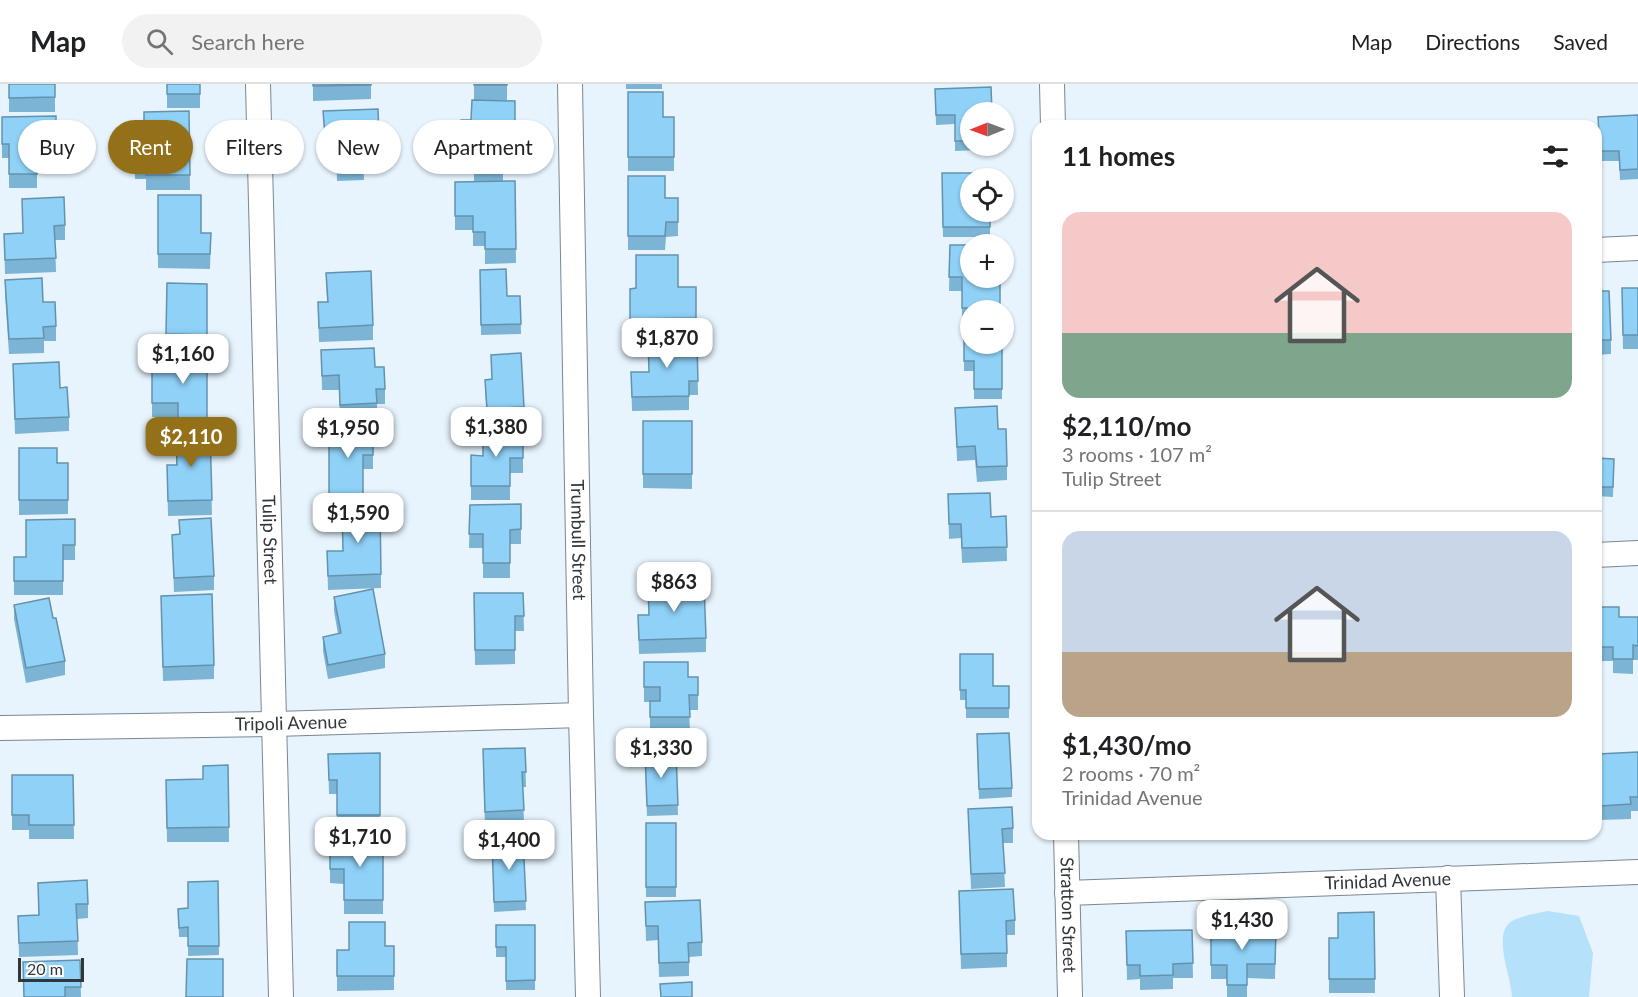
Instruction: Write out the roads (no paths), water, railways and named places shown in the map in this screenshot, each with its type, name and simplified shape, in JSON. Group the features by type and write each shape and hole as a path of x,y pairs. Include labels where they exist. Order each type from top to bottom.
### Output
{"street":[{"name":"Tulip Street","path":"258,84 281,997"},
{"name":"Trumbull Street","path":"570,84 588,997"},
{"path":"1052,84 1053,120"},
{"path":"1602,250 1638,248"},
{"path":"1602,555 1638,553"},
{"name":"Tripoli Avenue","path":"0,728 274,724 581,715"},
{"name":"Stratton Street","path":"1066,840 1070,997"},
{"name":"Trinidad Avenue","path":"1067,893 1638,872"},
{"path":"1448,878 1452,997"}]}
